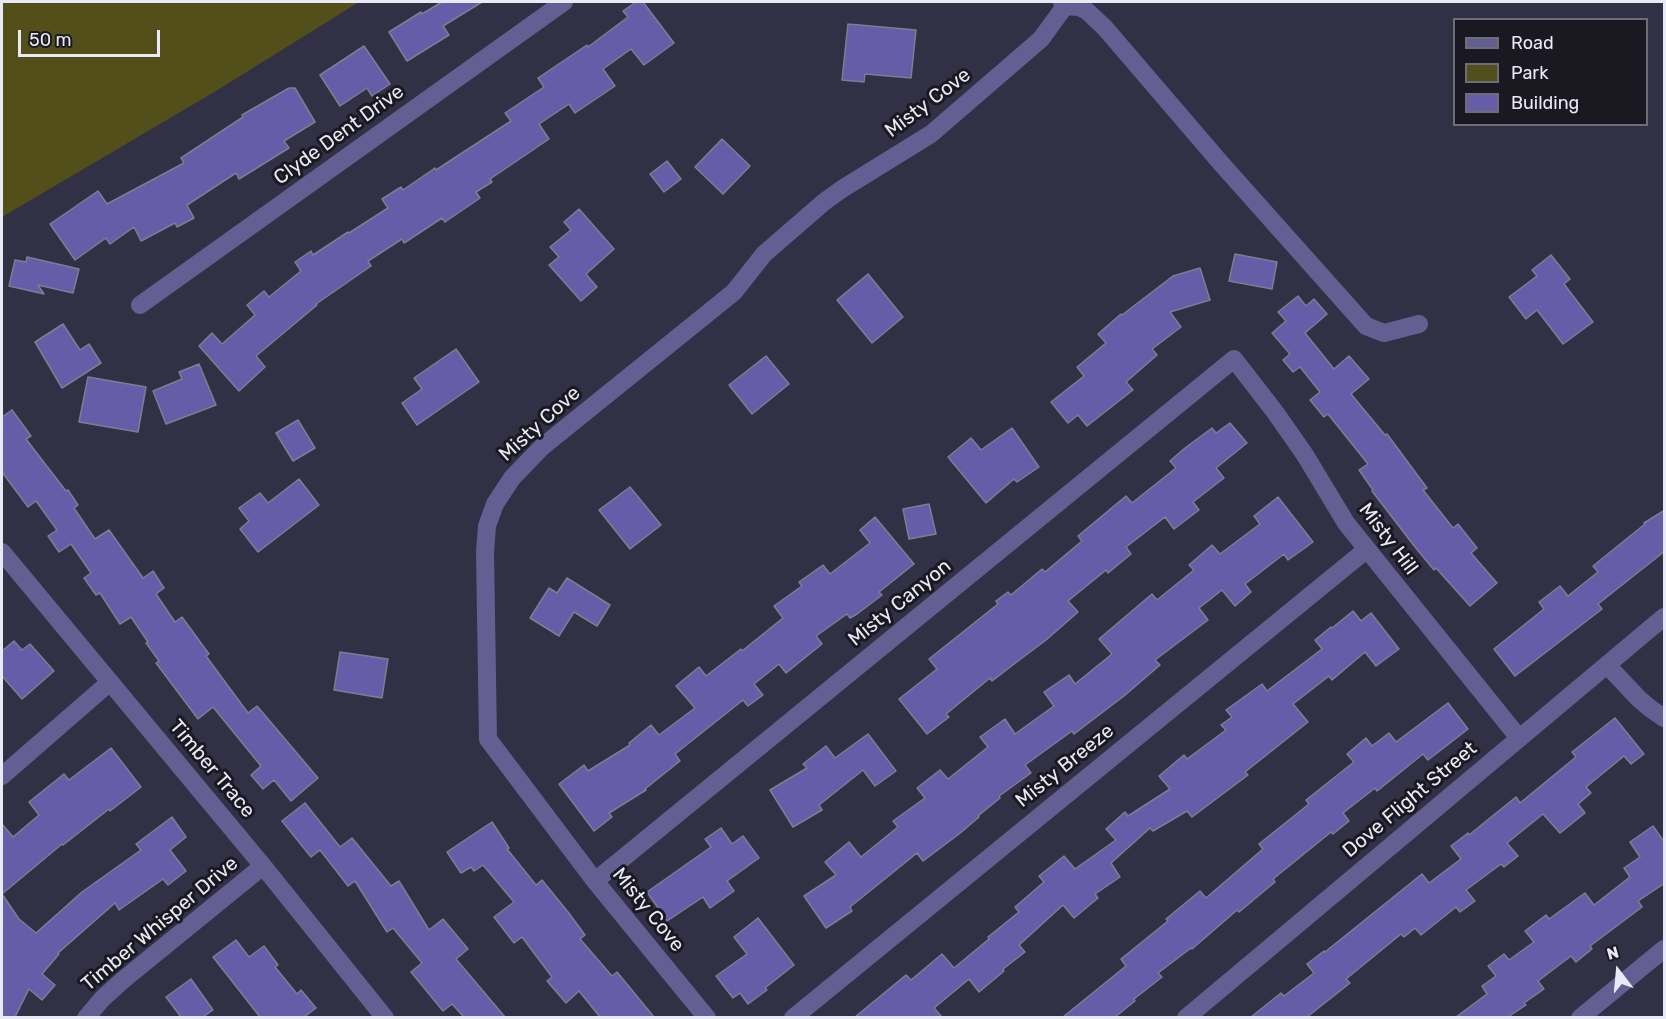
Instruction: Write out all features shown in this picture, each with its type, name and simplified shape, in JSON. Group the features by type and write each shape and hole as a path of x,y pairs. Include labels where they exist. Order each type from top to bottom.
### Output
{"street":[{"name":"Clyde Dent Drive","path":"140,305 564,2"},
{"path":"1064,4 1087,11 1105,28 1219,161 1366,326 1384,333 1419,324"},
{"name":"Misty Cove","path":"707,1017 595,881 488,739 485,552 487,526 495,504 512,478 542,447 734,292 764,254 824,202 931,134 955,115 1041,39 1064,4"},
{"name":"Misty Canyon","path":"595,881 1234,359"},
{"name":"Misty Hill","path":"1234,359 1305,455 1346,524 1519,738"},
{"name":"Misty Breeze","path":"793,1017 1366,550"},
{"name":"Timber Trace","path":"2,552 263,866 385,1017"},
{"name":"Dove Flight Street","path":"1186,1017 1665,617"},
{"path":"1607,665 1651,710 1665,718"},
{"path":"2,776 110,682"},
{"name":"Timber Whisper Drive","path":"86,1017 123,980 263,866"},
{"path":"1580,1017 1665,949"}],"green space":[{"path":"2,2 359,2 216,91 2,217"}],"building":[{"path":"442,2 482,2 443,26 449,35 407,61 389,32"},
{"path":"636,2 643,2 674,43 644,65 631,49 603,69 615,86 575,113 569,104 539,124 549,139 490,179 492,182 476,192 480,198 445,222 442,218 404,243 402,239 368,261 371,266 316,304 256,356 265,367 239,391 199,346 212,333 222,344 255,315 247,305 264,291 269,297 301,271 295,262 311,251 313,255 388,208 382,199 401,187 403,190 511,121 505,113 544,87 538,78 587,45 588,47 628,17 623,11"},
{"path":"848,24 916,30 911,78 865,74 864,82 842,80"},
{"path":"364,46 390,84 372,96 367,88 340,106 320,75"},
{"path":"289,88 295,88 315,122 284,141 289,148 239,179 236,173 187,205 194,218 177,227 175,223 141,241 134,227 110,244 106,238 75,260 50,224 98,191 107,204 184,163 181,158 243,117 242,115"},
{"path":"722,139 750,166 723,194 695,167"},
{"path":"667,161 681,179 664,192 650,174"},
{"path":"579,209 614,249 586,274 597,287 581,301 549,265 559,257 550,247 571,230 564,222"},
{"path":"1235,254 1277,262 1272,289 1229,281"},
{"path":"1551,255 1570,279 1564,284 1593,322 1563,344 1537,310 1526,319 1509,297 1537,276 1532,270"},
{"path":"27,257 79,269 73,293 38,285 44,294 9,286 15,260 26,262"},
{"path":"1200,268 1210,300 1170,312 1181,327 1152,349 1157,355 1126,382 1133,390 1087,426 1078,415 1068,423 1051,402 1084,376 1077,367 1106,343 1098,334 1173,276"},
{"path":"868,274 903,317 872,343 837,300"},
{"path":"1298,296 1306,306 1314,299 1327,314 1305,333 1334,369 1349,356 1369,379 1351,394 1385,435 1387,434 1427,488 1423,490 1453,528 1458,524 1477,548 1471,553 1497,583 1470,606 1436,568 1434,570 1372,491 1359,470 1368,464 1328,414 1324,417 1310,400 1320,392 1300,367 1293,372 1283,360 1290,354 1272,333 1286,321 1278,312"},
{"path":"63,324 80,350 89,344 101,363 62,388 35,342"},
{"path":"456,349 479,382 417,425 402,403 422,389 414,378"},
{"path":"766,356 789,384 752,414 729,385"},
{"path":"199,364 216,405 166,424 153,391 182,379 179,372"},
{"path":"88,377 146,387 138,432 79,422"},
{"path":"12,410 31,436 26,439 78,505 74,508 95,539 109,530 143,578 153,571 164,588 156,594 175,622 182,617 209,654 206,656 248,713 257,706 318,778 291,801 274,780 263,789 251,775 261,766 213,707 198,719 156,663 159,661 131,617 120,624 100,593 96,595 84,578 91,573 71,544 59,552 48,536 57,530 36,501 28,507 2,472 2,417"},
{"path":"298,420 315,448 293,461 276,433"},
{"path":"1230,423 1247,443 1216,468 1224,478 1193,502 1199,510 1174,529 1165,517 1126,547 1131,554 1108,573 1106,570 1068,601 1078,612 1046,640 992,681 990,678 946,714 949,717 927,734 899,699 937,669 929,659 998,604 996,601 1008,592 1011,595 1042,569 1045,572 1082,541 1078,536 1126,496 1132,503 1176,468 1170,461 1185,448 1212,428 1216,433"},
{"path":"1012,428 1039,467 1017,482 1014,479 986,503 948,457 971,438 981,450"},
{"path":"299,479 319,505 258,552 240,529 249,521 239,508 260,493 268,503"},
{"path":"630,487 661,525 630,549 599,510"},
{"path":"1278,497 1313,542 1288,560 1284,554 1245,584 1251,592 1235,606 1222,590 1199,608 1208,620 1155,660 1160,665 1124,696 1074,734 1072,731 1025,765 1031,773 999,796 1000,798 959,834 923,861 917,853 850,907 852,911 826,928 804,896 836,875 825,862 849,842 861,857 898,827 893,821 925,798 917,788 940,770 948,779 988,747 980,737 1005,719 1015,734 1054,706 1044,692 1069,675 1075,684 1112,654 1099,639 1152,594 1157,600 1194,570 1189,565 1212,545 1220,554 1260,524 1254,516"},
{"path":"929,504 936,534 909,539 903,509"},
{"path":"1665,510 1665,551 1598,604 1602,609 1515,676 1494,649 1544,609 1539,602 1560,586 1568,596 1598,572 1593,566 1644,523"},
{"path":"875,517 914,564 879,592 882,595 857,614 850,618 847,614 816,636 822,644 786,673 779,664 754,684 763,695 748,706 743,700 675,754 680,761 646,790 609,813 612,817 594,831 559,784 584,765 588,771 630,745 629,743 651,725 659,735 695,708 676,686 699,667 706,676 783,618 774,606 802,586 799,582 823,565 830,574 870,543 860,530"},
{"path":"567,578 610,605 597,626 574,612 559,636 530,618 549,588 557,593"},
{"path":"1353,611 1361,621 1371,613 1399,649 1376,666 1365,652 1332,680 1329,676 1293,704 1308,722 1245,772 1248,775 1192,817 1187,811 1153,831 1150,828 1111,863 1120,877 1095,894 1098,898 1074,918 1063,905 1019,945 1025,952 979,992 969,979 934,1008 942,1017 855,1017 906,975 911,980 942,954 954,968 1019,912 1015,907 1044,882 1039,876 1064,856 1075,869 1116,840 1106,829 1125,812 1128,816 1170,789 1159,776 1184,755 1187,759 1226,730 1221,725 1232,717 1226,710 1262,684 1267,691 1322,649 1315,640"},
{"path":"14,641 22,650 30,644 54,671 22,699 2,676 2,651"},
{"path":"340,652 388,659 382,698 334,690"},
{"path":"1448,703 1468,729 1428,760 1423,754 1377,791 1375,788 1343,813 1349,821 1333,834 1331,832 1273,879 1275,882 1239,912 1237,910 1192,949 1158,973 1162,977 1134,999 1135,1001 1115,1017 1063,1017 1126,966 1121,959 1168,921 1166,919 1200,891 1206,898 1263,849 1259,844 1309,804 1306,800 1354,762 1347,754 1366,738 1372,746 1389,733 1396,742"},
{"path":"1615,718 1644,754 1631,764 1624,756 1586,787 1591,793 1578,804 1585,813 1560,833 1543,814 1507,843 1518,856 1504,867 1501,864 1466,890 1475,901 1460,912 1456,907 1421,935 1415,928 1404,937 1401,934 1346,979 1350,983 1307,1017 1251,1017 1281,993 1284,996 1314,973 1307,964 1422,874 1429,883 1461,859 1451,846 1468,833 1469,835 1516,797 1520,803 1576,757 1572,752"},
{"path":"868,734 896,771 875,786 863,770 819,805 822,810 793,827 770,790 807,768 803,764 826,746 835,758"},
{"path":"111,748 141,787 62,844 2,894 2,824 13,837 39,815 29,802 64,774 69,780"},
{"path":"305,803 340,847 352,838 391,886 399,881 429,930 443,919 468,949 456,959 505,1017 464,1017 452,1004 443,1011 411,972 422,963 393,928 387,932 355,881 348,886 320,850 311,857 282,821"},
{"path":"172,817 186,837 170,850 186,871 168,885 163,879 119,910 115,903 58,953 42,974 55,985 42,1000 29,989 15,1017 2,1017 2,894 19,919 36,933 82,892 141,850 136,844"},
{"path":"492,822 509,848 507,849 536,885 542,880 568,912 585,935 580,939 612,976 617,972 654,1017 600,1017 579,991 566,1003 547,981 552,977 522,937 514,943 494,917 514,902 483,865 474,871 471,867 461,873 447,852"},
{"path":"1653,826 1665,843 1665,883 1638,901 1642,907 1590,946 1592,949 1576,962 1571,956 1538,981 1544,989 1508,1017 1456,1017 1487,994 1482,986 1496,976 1488,966 1504,954 1509,960 1534,942 1525,931 1546,915 1549,919 1585,893 1594,905 1630,877 1624,868 1640,857 1630,842"},
{"path":"721,828 732,844 743,836 759,858 727,881 734,891 710,908 703,897 667,921 647,892 711,847 705,839"},
{"path":"758,918 794,965 748,1004 740,993 733,998 716,976 747,954 734,937"},
{"path":"236,940 249,957 264,946 278,965 275,967 297,994 301,990 316,1008 304,1017 260,1017 213,957"},
{"path":"191,979 213,1010 203,1017 181,1017 166,997"}]}
